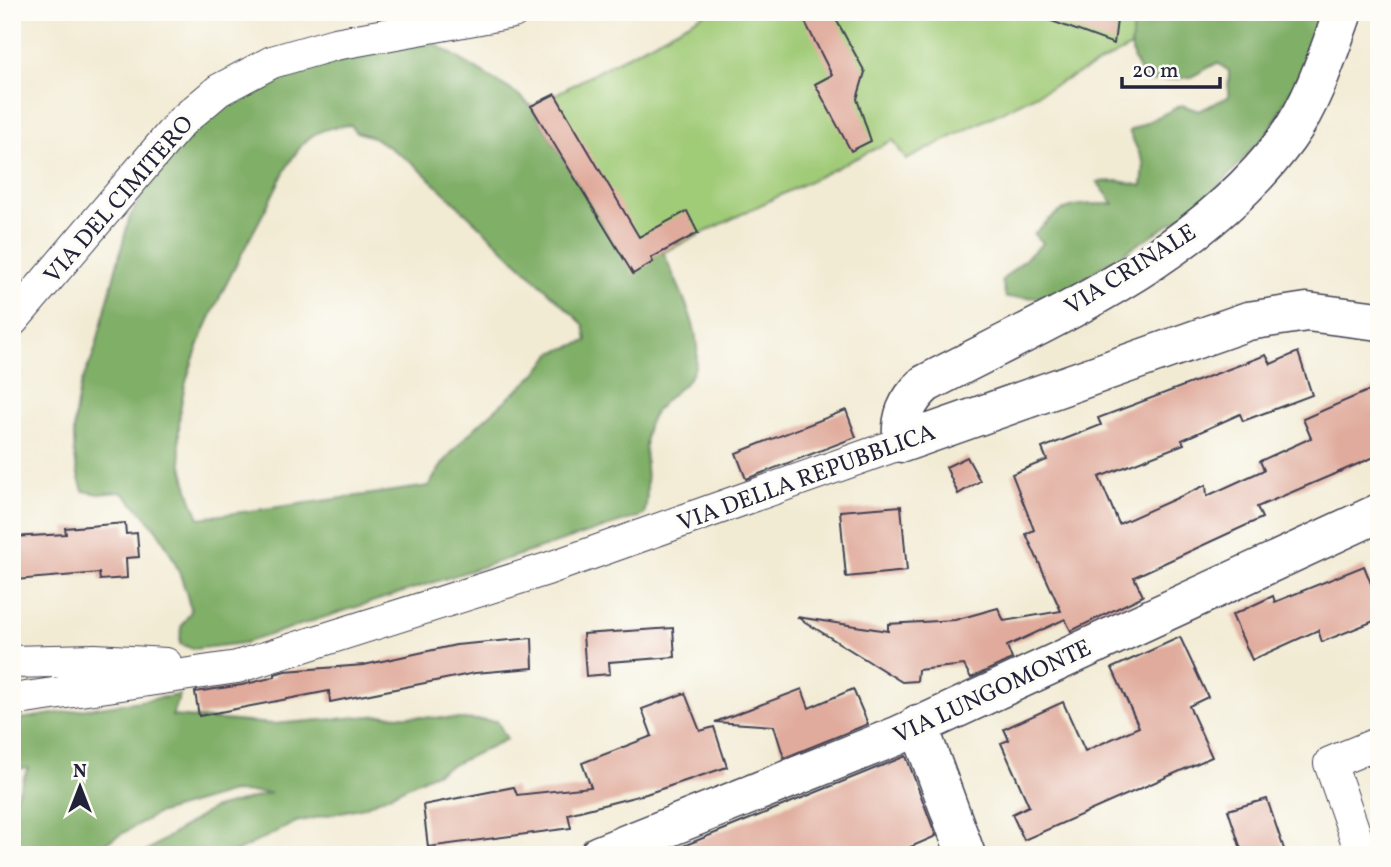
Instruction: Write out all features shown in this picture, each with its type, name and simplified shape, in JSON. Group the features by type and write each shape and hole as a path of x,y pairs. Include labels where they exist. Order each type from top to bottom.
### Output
{"street":[{"name":"VIA DEL CIMITERO","path":"12,321 181,122 219,90 272,62 335,44 513,12"},
{"name":"VIA CRINALE","path":"902,443 900,420 911,397 925,384 1133,272 1202,224 1257,175 1288,136 1323,69 1343,12"},
{"name":"VIA DELLA REPUBBLICA","path":"12,701 237,667 547,569 1248,321 1307,312 1379,321"},
{"name":"VIA LUNGOMONTE","path":"599,855 908,730 1379,513"},
{"name":"VIA DELLA REPUBBLICA","path":"12,662 95,660 237,667"},
{"path":"908,730 966,855"},
{"path":"1362,855 1330,763 1379,743"}],"green space":[{"path":"708,12 1135,12 1131,47 906,160 893,140 630,269 532,107"},
{"path":"1135,12 1327,12 1301,72 1270,130 1203,203 1054,297 1006,298 1002,280 1043,243 1034,234 1054,216 1078,205 1114,204 1097,182 1119,181 1142,186 1144,164 1129,131 1182,105 1199,111 1228,97 1229,71 1217,63 1191,77 1148,82 1133,57"},
{"path":"409,44 435,44 516,93 531,106 630,268 663,251 691,317 697,352 695,368 687,381 658,408 647,430 647,492 644,515 244,643 193,649 180,644 181,627 191,611 181,576 166,545 146,517 121,492 98,494 83,491 75,458 77,405 80,388 93,357 129,219 162,157 222,98 259,80","holes":["351,125 356,132 375,138 414,164 584,325 587,341 551,353 531,378 463,440 429,486 199,518 184,474 179,430 182,399 188,376 206,327 284,172 301,147 311,136 328,129"]},
{"path":"180,695 172,716 273,724 383,715 497,721 507,739 364,807 296,822 232,854 140,855 212,809 271,793 232,792 157,814 84,855 12,855 12,806 28,768 12,769 12,720"}],"building":[{"path":"800,12 832,12 865,72 857,99 871,141 851,151 815,84 832,75"},
{"path":"1036,12 1118,12 1114,44 1035,15"},
{"path":"555,94 639,237 687,211 698,233 651,258 653,262 633,274 531,106"},
{"path":"1298,352 1312,395 1243,421 1240,414 1182,440 1184,444 1099,477 1119,524 1206,485 1207,496 1264,470 1260,461 1311,438 1303,419 1379,386 1379,455 1257,507 1262,518 1134,577 1143,596 1071,631 1065,619 1007,646 1012,659 971,678 964,665 918,670 917,681 902,682 797,617 888,631 888,624 955,620 998,608 1004,621 1061,611 1026,534 1034,530 1012,474 1047,460 1042,448 1101,425 1098,418 1266,355 1271,364"},
{"path":"846,410 856,437 746,479 736,453"},
{"path":"967,457 980,481 958,494 946,467"},
{"path":"901,506 907,571 846,577 840,511"},
{"path":"125,523 126,534 137,533 139,557 126,558 127,578 100,580 99,573 15,580 12,537 66,534 65,528"},
{"path":"1364,566 1379,603 1379,619 1322,642 1318,630 1252,660 1232,615 1273,596 1275,602"},
{"path":"673,628 675,657 609,662 610,674 586,676 583,634"},
{"path":"1180,637 1208,697 1189,706 1212,757 1024,840 1012,814 1029,806 1001,743 1009,740 1004,729 1063,702 1085,751 1139,727 1112,668"},
{"path":"532,638 533,668 475,673 330,702 329,691 199,716 195,692 242,685 275,677 275,674 285,671 364,665 456,645"},
{"path":"802,689 809,708 853,689 868,724 784,758 774,726 715,722"},
{"path":"685,693 700,731 714,727 727,767 646,794 568,814 571,828 428,847 423,805 514,787 517,795 591,787 582,763 652,736 642,709"},
{"path":"906,756 936,836 892,855 661,855"},
{"path":"1267,799 1286,855 1243,855 1228,810"}]}
